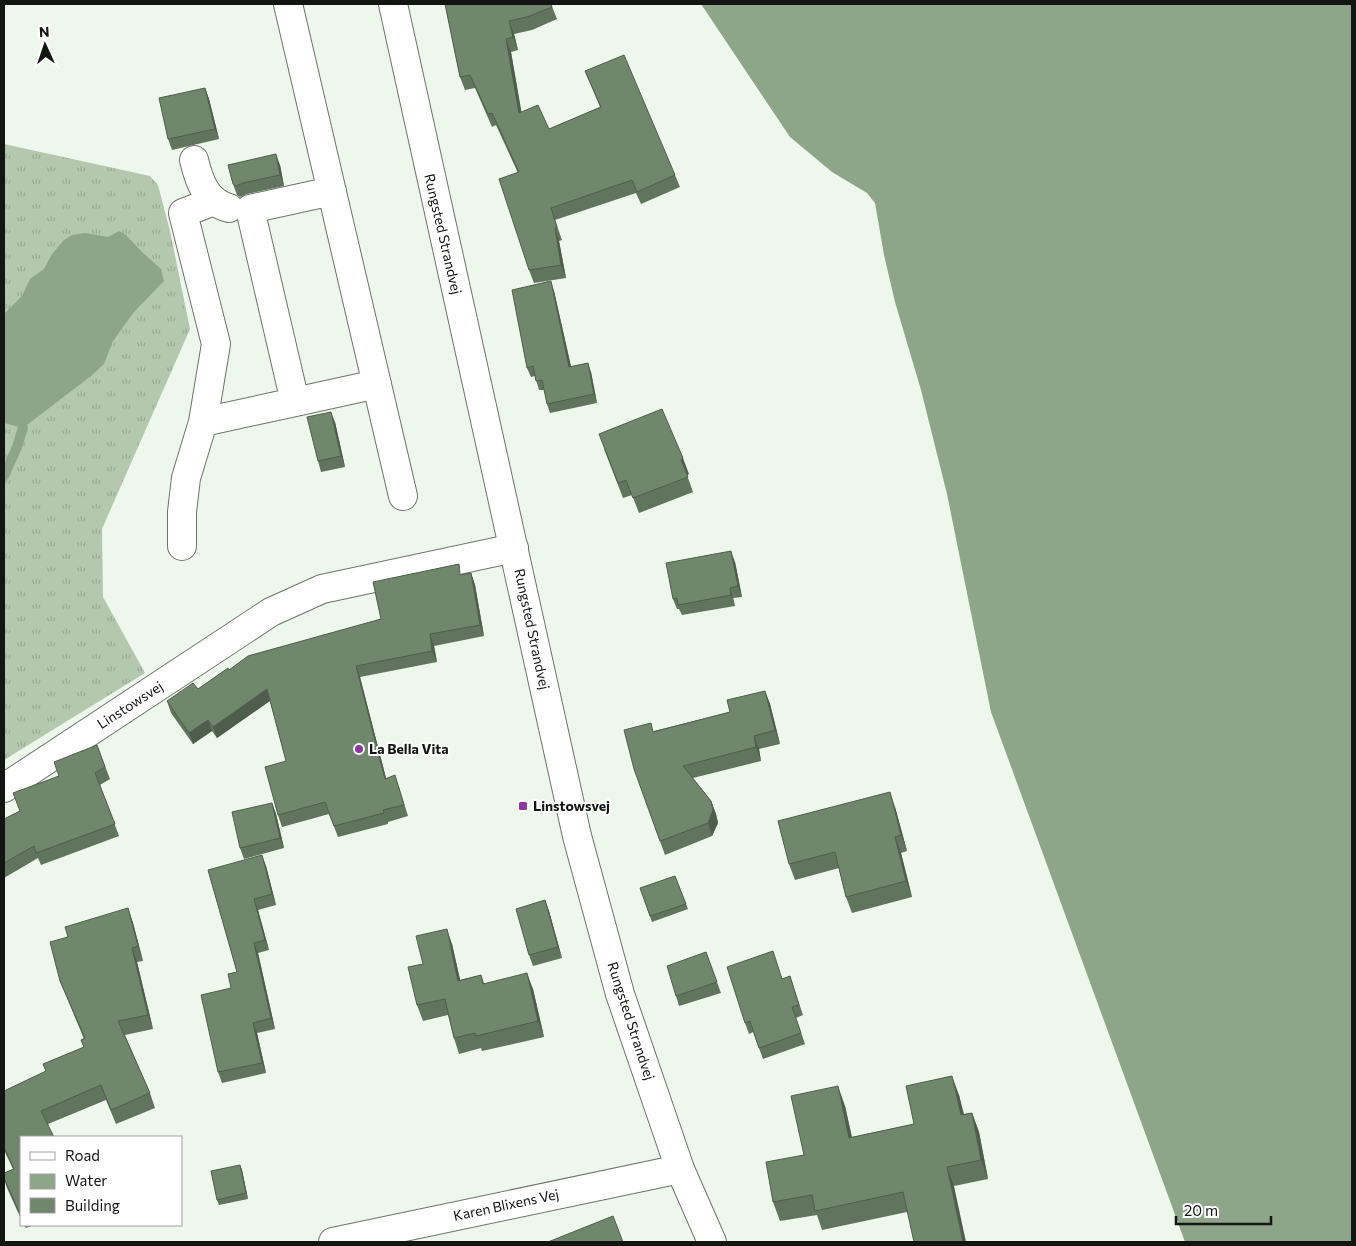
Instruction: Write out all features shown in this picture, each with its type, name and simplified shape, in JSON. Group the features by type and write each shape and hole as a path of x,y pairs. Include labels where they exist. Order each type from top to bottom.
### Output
{"main road":[{"path":"288,4 403,496"},
{"name":"Rungsted Strandvej","path":"393,4 577,836 620,994 680,1169 712,1242"},
{"path":"194,160 205,193 219,206 238,210 250,209 332,191"},
{"path":"182,546 182,512 186,478 203,422 216,344 183,213 214,201"},
{"path":"250,209 295,402"},
{"path":"203,422 377,384"},
{"name":"Linstowsvej","path":"4,788 271,612 322,588 514,548"},
{"name":"Karen Blixens Vej","path":"333,1242 680,1169"}],"green space":[{"path":"4,144 150,176 158,185 170,231 190,329 102,529 103,597 145,673 4,760"}],"water":[{"path":"701,4 1352,4 1352,1242 1185,1242 991,712 947,494 921,390 895,302 875,203 867,193 832,172 790,137"},
{"path":"119,231 126,235 161,269 164,281 134,312 113,341 104,364 91,376 23,428 4,423 4,314 22,296 30,279 44,269 52,254 64,240 72,235 85,233 108,237"}],"building":[{"path":"445,4 551,4 552,7 527,17 509,21 513,37 506,39 519,113 538,105 549,129 601,107 585,71 624,55 675,175 637,192 632,180 551,208 557,227 555,228 561,265 529,270 499,179 519,172 492,113 488,114 470,75 460,77"},
{"path":"205,88 215,129 168,139 159,98"},
{"path":"276,154 280,175 236,186 233,184 228,165"},
{"path":"551,281 569,367 588,363 594,394 547,404 542,380 536,381 533,366 527,368 512,290"},
{"path":"662,409 683,458 681,460 688,477 633,498 626,480 618,483 599,434"},
{"path":"331,412 341,456 318,461 307,417"},
{"path":"731,551 738,586 730,588 731,595 678,605 677,598 673,599 666,563"},
{"path":"459,564 460,575 471,573 480,625 430,634 432,651 356,666 385,779 395,775 404,805 383,810 384,813 334,826 325,802 278,815 265,767 286,761 267,689 213,727 208,720 189,733 167,701 193,683 198,689 248,656 381,619 373,582"},
{"path":"765,691 775,730 754,736 756,747 683,766 711,801 713,810 708,823 660,841 634,769 624,730 651,723 653,732 730,712 727,700"},
{"path":"97,745 105,767 95,773 115,824 36,853 34,846 4,863 4,819 20,811 13,793 59,776 54,762"},
{"path":"890,792 901,835 895,837 906,881 846,897 835,852 789,864 778,821"},
{"path":"272,803 280,838 240,848 232,812"},
{"path":"262,855 272,894 254,899 265,940 254,943 271,1018 253,1023 262,1063 218,1072 201,995 231,988 228,974 237,972 208,870"},
{"path":"675,876 686,904 650,916 640,888"},
{"path":"545,900 558,947 529,955 516,909"},
{"path":"128,908 138,946 132,948 148,1015 118,1021 150,1093 111,1110 101,1085 41,1111 54,1136 20,1136 20,1214 4,1178 4,1173 14,1169 4,1147 4,1091 46,1071 43,1064 84,1047 81,1040 85,1038 60,981 50,942 68,937 65,927"},
{"path":"447,929 458,981 481,975 483,984 527,973 538,1021 476,1036 475,1033 454,1038 445,999 417,1005 408,967 423,964 416,936"},
{"path":"773,951 782,979 790,976 799,1005 792,1007 801,1033 759,1048 750,1021 745,1023 727,967"},
{"path":"706,952 717,982 676,996 667,966"},
{"path":"952,1076 961,1115 972,1113 981,1160 947,1167 963,1242 914,1242 903,1192 815,1211 812,1195 773,1202 766,1162 804,1155 791,1096 838,1086 849,1138 914,1124 906,1086"},
{"path":"240,1165 246,1193 217,1200 211,1171"},
{"path":"613,1216 623,1242 548,1242"}],"waterway":[{"path":"4,476 23,428"}],"place":[{"name":"La Bella Vita","path":"359,749"},
{"name":"Linstowsvej","path":"523,806"}]}
